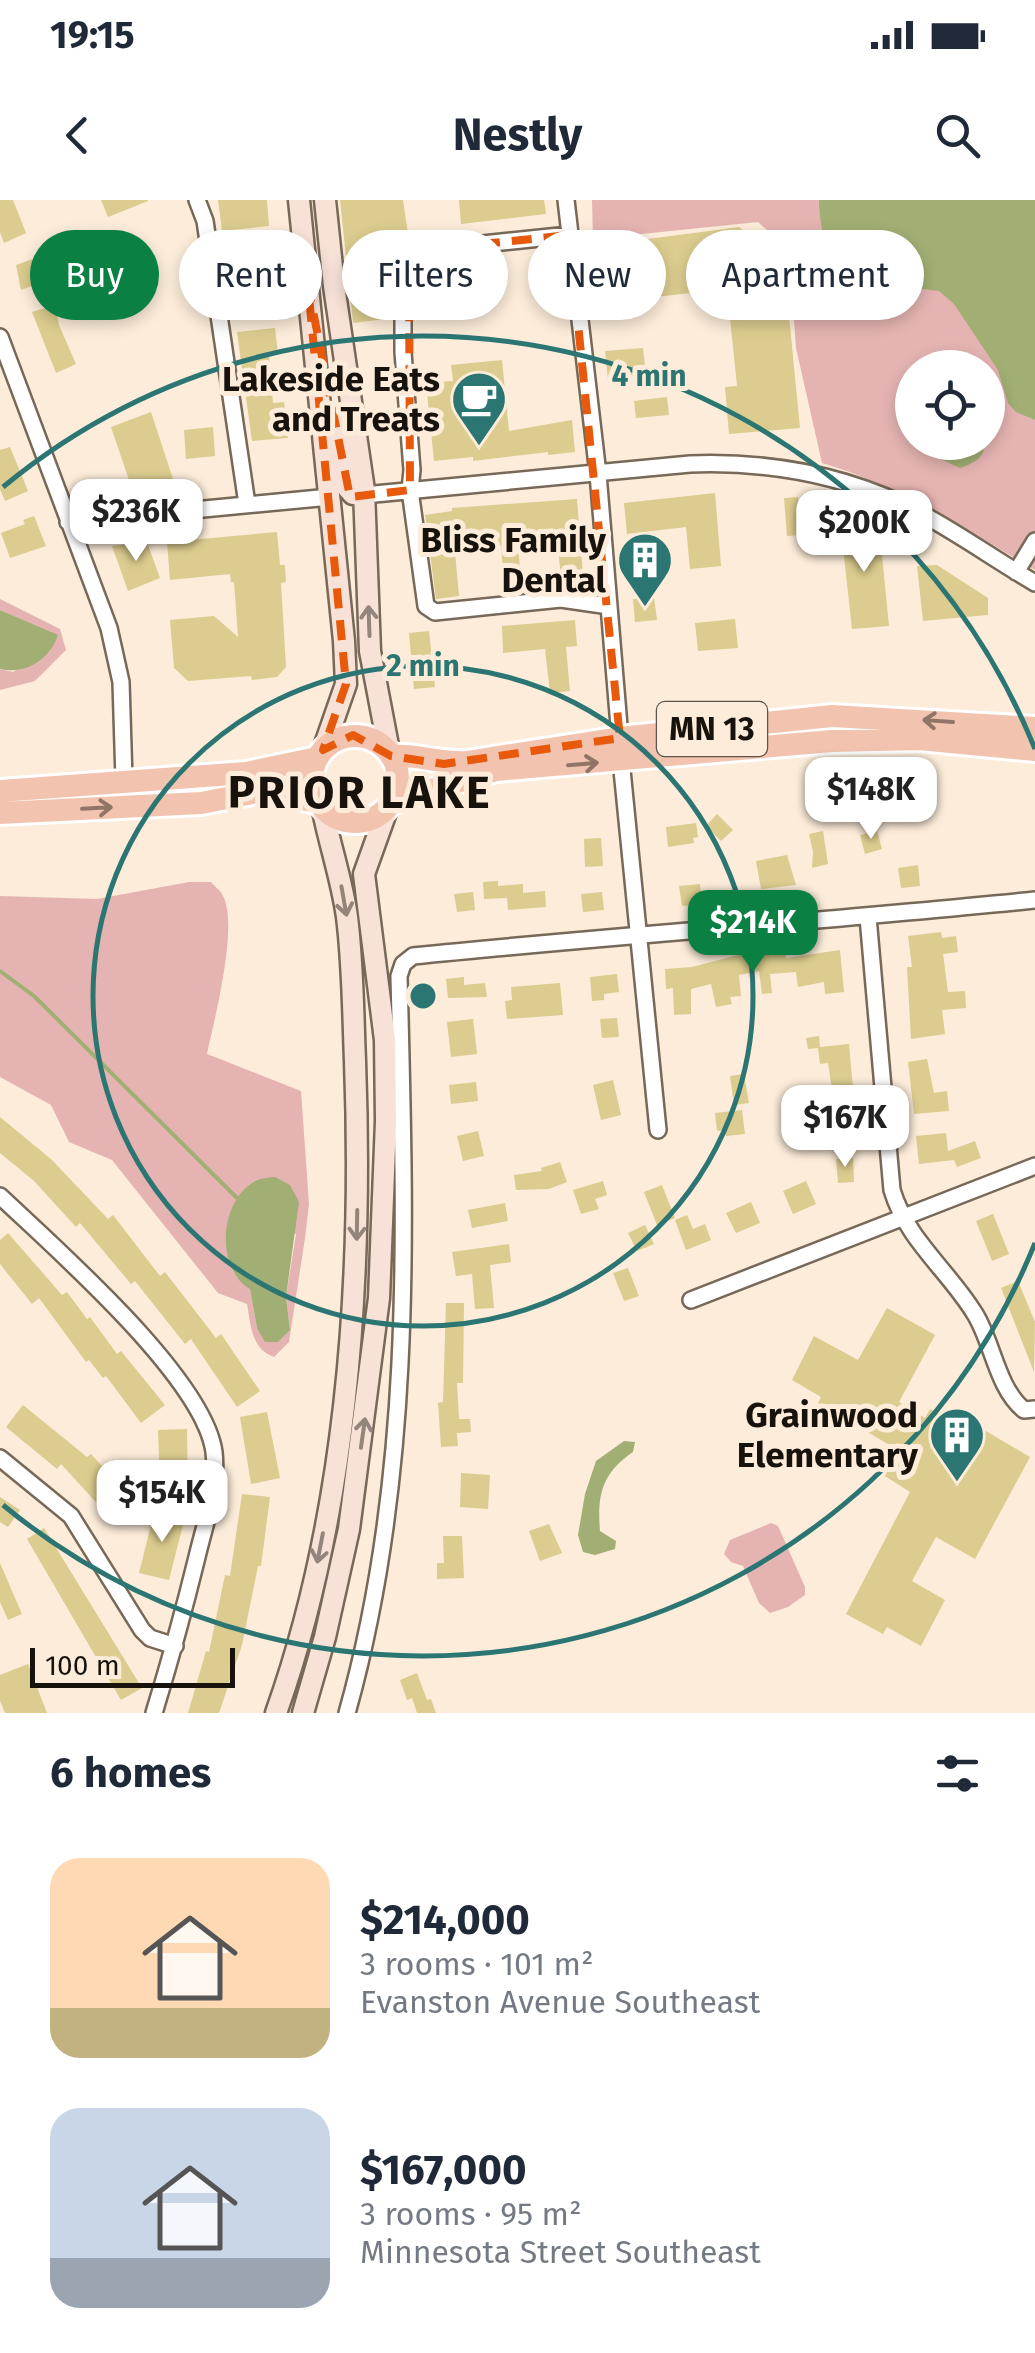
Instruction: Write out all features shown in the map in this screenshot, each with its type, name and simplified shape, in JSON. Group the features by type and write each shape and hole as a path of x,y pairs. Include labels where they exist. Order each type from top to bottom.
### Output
{"main road":[{"path":"299,200 302,230"},
{"path":"303,1713 350,1529 379,1298 385,1040 364,874 399,780 390,754 370,651 364,496 324,200"},
{"path":"276,1713 304,1616 325,1522 348,1350 356,1246 356,1111 347,918 312,780 346,684 312,320"},
{"path":"318,320 345,478 350,492 364,496"},
{"name":"MN 13","path":"389,805 496,770 832,716 1035,728"},
{"path":"0,792 246,773 320,754 340,738 354,735 379,742 390,754"},
{"name":"MN 13","path":"390,754 413,754 444,764 621,750 919,739 1035,750"},
{"path":"0,813 201,802 258,792 320,804 347,822 362,822 376,817 389,805"}],"street":[{"path":"197,200 204,220 247,504"},
{"path":"566,200 568,230"},
{"path":"528,240 435,249 409,276 403,296 410,490 426,606 435,612 562,598 609,606"},
{"path":"579,320 598,474 658,1130"},
{"path":"0,338 110,628 121,682 124,780"},
{"path":"364,496 724,463 814,473 911,508 1035,583"},
{"path":"68,522 330,497"},
{"path":"1016,572 1035,541"},
{"path":"347,1713 378,1586 400,1394 403,964 413,956 640,932 1035,900"},
{"path":"868,916 892,1190 900,1217 975,1314 1011,1400 1029,1410"},
{"path":"691,1300 1035,1166"},
{"path":"0,1196 114,1306 184,1384 206,1420 214,1452 214,1491 154,1713"},
{"path":"0,1458 70,1516 142,1630 150,1638 175,1646"}],"highlighted area":[{"path":"569,235 620,738 444,764 391,756 353,735 323,750 346,684 308,286 350,497 410,490 409,276 435,249"}],"shaded area":[{"path":"592,200 1035,200 1035,570 905,496 822,463 796,348 794,320 924,320 924,230 767,230 758,222 666,231 593,230"},
{"path":"819,200 1035,200 1035,420 1016,412 1008,403 1005,350 985,350 954,304 939,291 924,289 924,230 822,230"},
{"path":"943,460 977,460 960,468"},
{"path":"0,599 60,629 66,650 35,681 0,690 0,669 13,672 58,636 0,610"},
{"path":"0,610 58,635 43,658 19,670 0,669"},
{"path":"189,882 211,882 222,894 228,926 224,972 207,1054 301,1091 309,1204 289,1342 274,1357 256,1342 247,1304 218,1293 112,1160 69,1142 51,1105 0,1077 0,896 97,899","holes":["232,1208 296,1234 286,1297 290,1330 257,1328 250,1288 234,1273 230,1263 228,1230"]},
{"path":"275,1177 290,1185 299,1202 286,1297 290,1330 278,1342 265,1342 257,1328 250,1289 231,1267 226,1237 233,1206 241,1193 255,1181"},
{"path":"624,1441 635,1442 633,1452 608,1477 600,1506 600,1531 616,1541 615,1549 595,1555 583,1552 578,1535 596,1461"},
{"path":"771,1523 778,1526 805,1595 770,1613 759,1603 743,1566 731,1562 724,1554 730,1540"}],"building":[{"path":"0,200 13,200 26,233 4,243 0,232"},
{"path":"101,200 148,200 148,201 108,217"},
{"path":"218,200 267,200 269,226 222,230"},
{"path":"340,200 403,200 407,230 343,230"},
{"path":"459,200 544,200 546,214 461,224"},
{"path":"686,234 686,294 666,296 666,237"},
{"path":"30,260 30,287 21,290 16,265"},
{"path":"35,320 58,320 76,364 56,373"},
{"path":"730,320 789,320 800,428 729,434 725,387 737,386"},
{"path":"275,328 278,354 269,355 273,403 284,402 288,438 252,441 237,332"},
{"path":"643,348 646,376 608,380 605,351"},
{"path":"502,360 509,431 572,420 575,452 434,461 426,383 453,381 451,365"},
{"path":"667,397 669,415 636,418 634,401"},
{"path":"151,412 175,485 132,489 111,427"},
{"path":"213,427 215,456 186,459 184,430"},
{"path":"10,447 28,491 5,501 0,489 0,450"},
{"path":"715,493 721,566 690,569 686,527 627,534 624,503"},
{"path":"798,497 802,535 787,536 784,498"},
{"path":"577,499 584,587 562,588 558,547 550,547 549,541 518,544 522,592 505,593 501,546 492,547 491,538 477,539 454,541 459,596 436,599 425,515 452,508"},
{"path":"839,512 880,535 889,626 852,629"},
{"path":"34,516 46,546 10,558 1,533"},
{"path":"277,532 280,565 285,565 286,582 281,583 286,667 277,677 188,681 174,668 170,620 214,616 238,637 234,582 230,574 170,580 167,542"},
{"path":"147,542 160,578 128,591 112,546"},
{"path":"937,565 988,598 988,615 923,621 917,566"},
{"name":"Bliss Family Dental","path":"654,597 657,620 635,622 633,599"},
{"path":"735,619 738,648 698,651 695,623"},
{"path":"575,620 577,646 566,647 570,691 550,693 545,649 503,653 502,626"},
{"path":"429,631 435,687 414,689 409,633"},
{"path":"717,814 733,830 721,841 706,826"},
{"path":"696,823 698,837 693,838 694,843 668,847 666,827"},
{"path":"823,831 828,864 812,868 809,834"},
{"path":"877,831 882,849 865,854 860,835"},
{"path":"601,838 603,866 585,867 584,839"},
{"path":"787,855 796,885 761,889 756,861"},
{"path":"918,865 920,886 901,888 898,868"},
{"path":"498,881 498,886 523,884 523,893 545,891 546,907 508,910 507,898 484,899 483,882"},
{"path":"700,884 702,904 682,906 679,886"},
{"path":"473,892 475,910 457,912 454,894"},
{"path":"602,892 604,910 583,912 581,894"},
{"path":"941,932 942,938 956,936 958,952 943,954 948,992 965,991 966,1008 942,1010 945,1034 911,1039 907,967 912,967 908,936"},
{"path":"785,948 786,958 840,950 844,992 825,994 824,982 798,987 796,972 770,974 772,993 762,994 759,971 739,975 741,996 730,997 732,1004 716,1007 711,984 691,989 691,1014 674,1015 673,988 666,989 665,969"},
{"path":"617,974 619,992 592,1001 590,977"},
{"path":"464,977 464,985 485,983 487,997 448,998 446,979"},
{"path":"560,983 563,1015 507,1019 505,1001 512,1000 511,987"},
{"path":"617,1018 619,1037 602,1038 600,1019"},
{"path":"473,1019 477,1054 451,1057 447,1022"},
{"path":"819,1036 820,1047 849,1044 854,1099 804,1108 802,1094 832,1090 828,1063 820,1064 818,1048 808,1049 806,1038"},
{"path":"927,1059 934,1093 947,1091 949,1111 914,1114 908,1062"},
{"path":"744,1074 749,1103 734,1105 730,1076"},
{"path":"613,1080 621,1115 601,1120 593,1085"},
{"path":"476,1082 478,1101 451,1104 449,1085"},
{"path":"742,1110 745,1134 726,1136 725,1130 717,1131 715,1113"},
{"path":"0,1117 52,1160 108,1219 113,1215 160,1276 165,1272 216,1338 221,1334 260,1391 237,1407 191,1339 185,1344 135,1281 131,1284 80,1223 76,1227 34,1181 0,1153"},
{"path":"478,1131 484,1156 463,1161 457,1136"},
{"path":"946,1133 948,1151 975,1141 981,1158 957,1167 954,1160 919,1164 916,1136"},
{"path":"853,1158 854,1182 838,1183 836,1159"},
{"path":"560,1162 567,1182 549,1189 516,1190 514,1175 542,1171 541,1168"},
{"path":"603,1181 607,1195 595,1199 599,1209 581,1214 573,1190"},
{"path":"806,1181 816,1204 793,1214 783,1191"},
{"path":"662,1185 675,1218 657,1225 644,1192"},
{"path":"751,1202 760,1223 736,1233 726,1213"},
{"path":"505,1203 508,1221 472,1228 468,1210"},
{"path":"993,1214 1009,1254 992,1261 976,1221"},
{"path":"687,1215 693,1229 705,1224 711,1240 686,1250 675,1220"},
{"path":"645,1225 654,1244 637,1251 628,1233"},
{"path":"8,1233 62,1295 67,1292 87,1319 90,1317 117,1354 121,1351 165,1405 141,1423 106,1376 103,1378 89,1360 86,1362 39,1298 32,1304 0,1264 0,1240"},
{"path":"509,1244 511,1262 490,1265 494,1308 475,1309 472,1274 456,1276 452,1252"},
{"path":"628,1268 639,1296 624,1301 613,1273"},
{"path":"1018,1281 1035,1322 1034,1372 1001,1288"},
{"path":"446,1303 464,1303 463,1383 457,1383 459,1419 470,1419 471,1432 457,1433 458,1446 441,1447 438,1403 443,1402"},
{"name":"Grainwood Elementary","path":"887,1308 935,1335 899,1402 925,1418 930,1409 959,1425 961,1421 979,1427 1030,1457 975,1559 936,1537 912,1581 945,1600 921,1646 887,1627 883,1634 846,1614 910,1492 885,1476 898,1450 818,1403 821,1397 792,1380 814,1336 858,1360"},
{"path":"23,1405 87,1457 91,1454 129,1496 112,1498 137,1505 116,1524 61,1464 57,1469 6,1427"},
{"path":"267,1412 280,1478 251,1484 240,1417"},
{"path":"187,1429 188,1495 159,1496 162,1482 158,1430"},
{"path":"461,1473 490,1475 488,1509 460,1507"},
{"path":"242,1494 270,1497 261,1566 242,1645 219,1713 188,1713 206,1651 209,1652 225,1575 230,1576"},
{"path":"0,1497 20,1510 8,1527 0,1522"},
{"path":"155,1509 185,1517 169,1580 139,1573"},
{"path":"549,1524 562,1553 540,1561 529,1531"},
{"path":"44,1528 142,1688 121,1700 27,1539"},
{"path":"443,1536 462,1536 464,1578 437,1579 437,1563 444,1563"},
{"path":"0,1563 22,1614 8,1620 0,1602"},
{"path":"28,1664 47,1713 5,1713 0,1701 0,1675"},
{"path":"417,1673 436,1713 417,1713 412,1698 407,1700 400,1680"}],"waterway":[{"path":"0,971 34,996 238,1199"}],"place":[{"name":"Lakeside Eats and Treats","path":"479,448"},
{"name":"Bliss Family Dental","path":"645,609"},
{"name":"Grainwood Elementary","path":"957,1484"}],"district":[{"name":"PRIOR LAKE","path":"360,793"}]}
